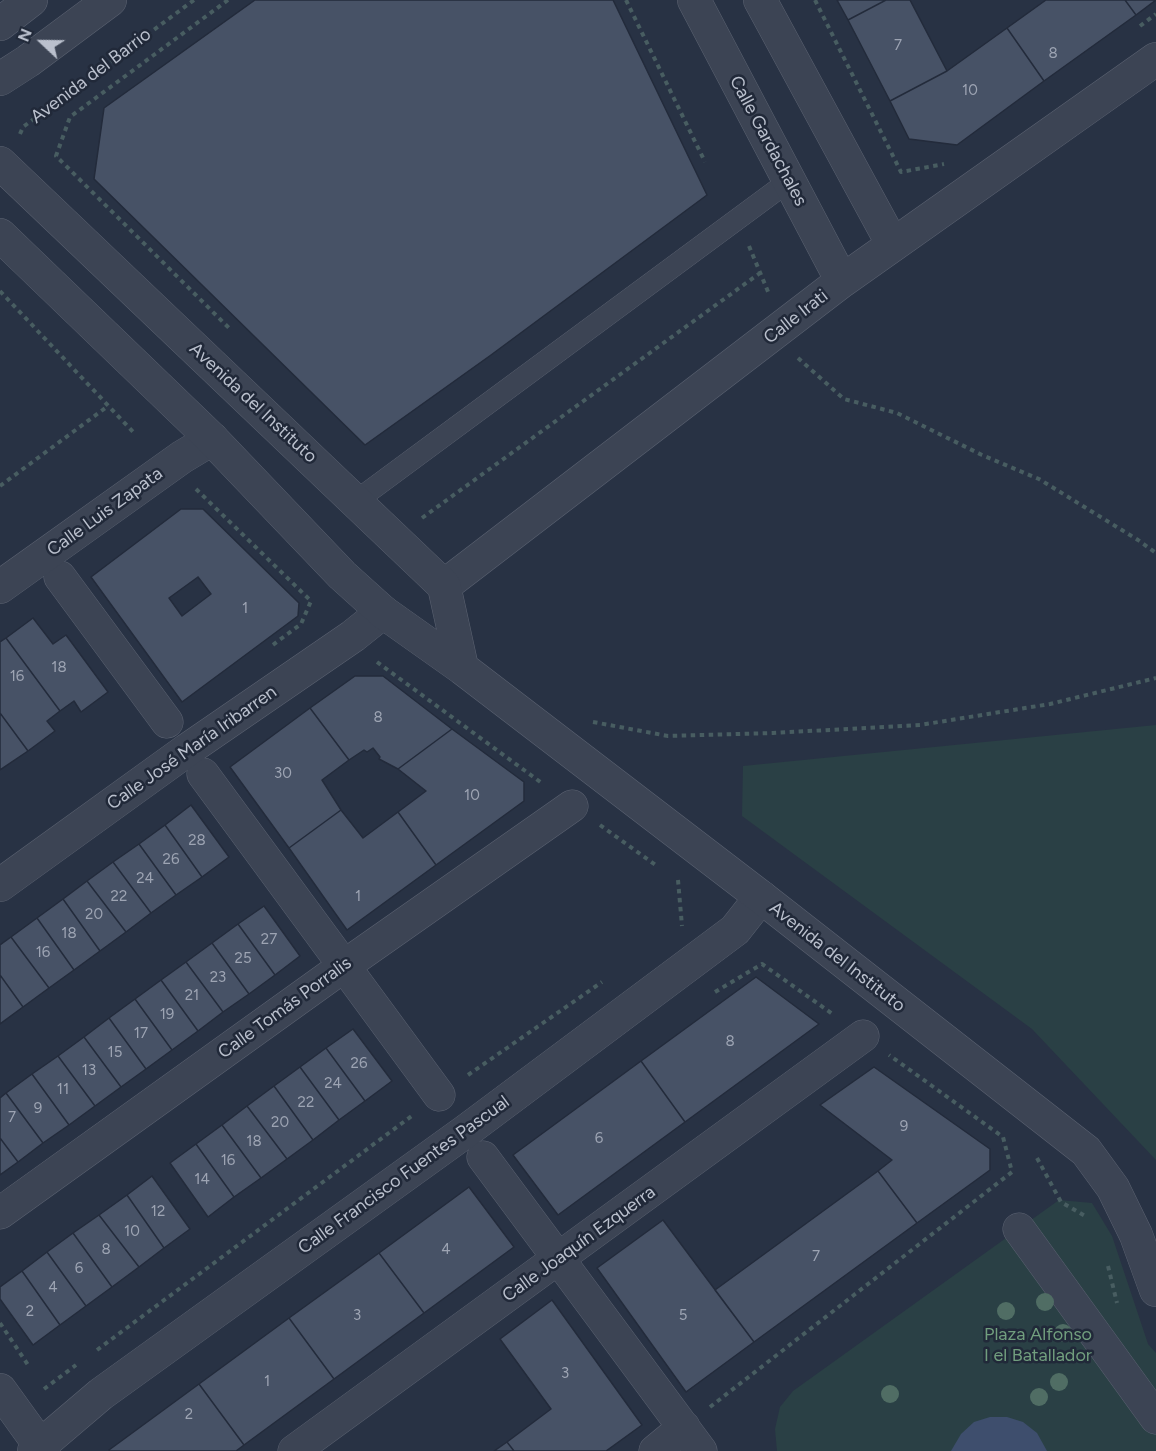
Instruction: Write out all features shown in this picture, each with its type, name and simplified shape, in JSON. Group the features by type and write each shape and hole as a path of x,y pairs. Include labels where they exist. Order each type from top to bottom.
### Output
{"street":[{"path":"0,24 31,0"},
{"path":"0,79 110,0"},
{"name":"Calle Gardachales","path":"694,0 842,281"},
{"path":"760,0 893,244"},
{"name":"Calle Irati","path":"444,586 842,281 1156,59"},
{"name":"Avenida del Instituto","path":"7,170 444,586"},
{"name":"Avenida del Instituto","path":"0,235 212,438 342,575 383,612 462,668 761,897 1086,1151 1113,1188 1136,1235 1156,1290"},
{"name":"Calle Luis Zapata","path":"0,587 212,438"},
{"path":"60,577 166,722"},
{"path":"444,586 462,668"},
{"name":"Calle José María Iribarren","path":"0,885 187,750 353,636 383,612"},
{"path":"204,774 439,1095"},
{"name":"Calle Tomás Porralis","path":"0,1213 344,966 573,806"},
{"name":"Calle Francisco Fuentes Pascual","path":"39,1449 101,1394 466,1131 735,930 761,897"},
{"name":"Calle Joaquín Ezquerra","path":"294,1451 863,1036"},
{"path":"483,1156 692,1439 655,1451"},
{"path":"1019,1229 1156,1418"},
{"path":"0,1390 39,1449"}],"lane":[{"path":"356,501 789,181"}],"path":[{"name":"Avenida del Barrio","path":"7,170 26,163 29,156 20,139 23,127 194,0"},
{"path":"228,0 70,117 56,156 233,333"},
{"path":"626,0 705,162"},
{"path":"815,0 901,172 945,164"},
{"path":"1137,28 1156,14"},
{"path":"747,242 769,295"},
{"path":"414,524 760,273"},
{"path":"0,291 135,434"},
{"path":"795,356 844,399 897,413 982,455 1039,479 1156,553"},
{"path":"0,486 108,406"},
{"path":"191,484 311,601 301,624 263,652"},
{"path":"368,666 378,662 573,806 660,867"},
{"path":"588,721 668,736 773,733 920,724 1050,705 1156,678"},
{"path":"670,874 679,881 682,926 672,933"},
{"path":"692,1439 1012,1172 1004,1137 762,964 707,997"},
{"path":"89,1356 439,1095 604,980"},
{"path":"0,1323 32,1371"},
{"path":"38,1380 44,1389 79,1363"}],"green space":[{"path":"1156,725 1156,1160 1032,1029 742,816 743,766"},
{"name":"Plaza Alfonso I el Batallador","path":"1059,1200 1092,1203 1112,1236 1148,1344 1156,1353 1156,1451 777,1451 775,1429 780,1407 793,1391"}],"water":[{"path":"990,1417 1007,1417 1023,1422 1037,1433 1047,1451 951,1451 961,1434 974,1422"}],"building":[{"path":"255,0 613,0 707,195 365,445 94,179 104,108"},
{"path":"837,0 886,0 848,20"},
{"path":"886,0 910,0 947,71 890,101 848,20"},
{"path":"1046,0 1125,0 1136,15 1044,81 1007,28"},
{"path":"1125,0 1156,0 1136,15"},
{"path":"1007,28 1044,81 957,145 909,139 890,101 947,71"},
{"path":"181,509 203,509 299,603 298,616 182,702 91,577","holes":["198,577 211,594 182,616 169,598"]},
{"path":"33,618 53,644 66,635 108,692 81,712 74,701 60,711 6,638"},
{"path":"6,638 60,711 47,721 55,731 28,751 0,713 0,642"},
{"path":"355,676 383,676 452,729 398,769 379,759 380,757 373,748 367,752 364,750 349,760 310,708"},
{"path":"310,708 349,760 322,780 341,810 289,848 230,767"},
{"path":"0,713 28,751 0,770"},
{"path":"452,729 524,782 524,801 436,865 398,812 426,791 398,769"},
{"path":"191,805 229,857 202,877 165,825"},
{"path":"341,810 363,838 398,812 436,865 347,930 289,848"},
{"path":"165,825 202,877 176,895 139,844"},
{"path":"139,844 176,895 151,913 113,862"},
{"path":"113,862 151,913 126,932 87,881"},
{"path":"87,881 126,932 100,951 63,899"},
{"path":"63,899 100,951 74,970 37,918"},
{"path":"264,906 300,956 275,975 238,924"},
{"path":"37,918 74,970 49,988 11,937"},
{"path":"238,924 275,975 249,994 212,943"},
{"path":"11,937 49,988 23,1007 0,975 0,945"},
{"path":"212,943 249,994 223,1012 186,962"},
{"path":"186,962 223,1012 198,1031 161,980"},
{"path":"0,975 23,1007 0,1024"},
{"path":"756,977 819,1024 685,1122 641,1061"},
{"path":"161,980 198,1031 172,1050 135,999"},
{"path":"135,999 172,1050 146,1069 109,1018"},
{"path":"109,1018 146,1069 121,1087 84,1037"},
{"path":"353,1029 392,1081 365,1101 326,1048"},
{"path":"84,1037 121,1087 95,1106 58,1056"},
{"path":"326,1048 365,1101 339,1120 300,1067"},
{"path":"58,1056 95,1106 69,1125 32,1074"},
{"path":"641,1061 685,1122 558,1215 513,1155"},
{"path":"300,1067 339,1120 313,1140 274,1086"},
{"path":"874,1067 990,1149 990,1170 917,1223 878,1171 892,1160 820,1105"},
{"path":"32,1074 69,1125 43,1143 6,1093"},
{"path":"274,1086 313,1140 287,1159 247,1106"},
{"path":"6,1093 43,1143 18,1162 0,1138 0,1098"},
{"path":"247,1106 287,1159 261,1178 222,1125"},
{"path":"222,1125 261,1178 234,1197 196,1144"},
{"path":"0,1138 18,1162 0,1175"},
{"path":"196,1144 234,1197 208,1217 170,1163"},
{"path":"878,1171 917,1223 754,1342 715,1290"},
{"path":"152,1176 190,1229 164,1248 127,1195"},
{"path":"469,1187 514,1247 424,1313 379,1253"},
{"path":"127,1195 164,1248 139,1267 99,1215"},
{"path":"99,1215 139,1267 112,1287 73,1233"},
{"path":"663,1220 754,1342 686,1392 597,1268"},
{"path":"73,1233 112,1287 86,1306 47,1252"},
{"path":"47,1252 86,1306 60,1325 22,1271"},
{"path":"379,1253 424,1313 334,1379 289,1318"},
{"path":"22,1271 60,1325 33,1345 0,1299 0,1287"},
{"path":"552,1300 642,1425 606,1451 514,1451 507,1442 551,1409 500,1339"},
{"path":"289,1318 334,1379 244,1445 199,1384"},
{"path":"199,1384 244,1445 236,1451 109,1450"},
{"path":"507,1442 514,1451 494,1451"}]}
